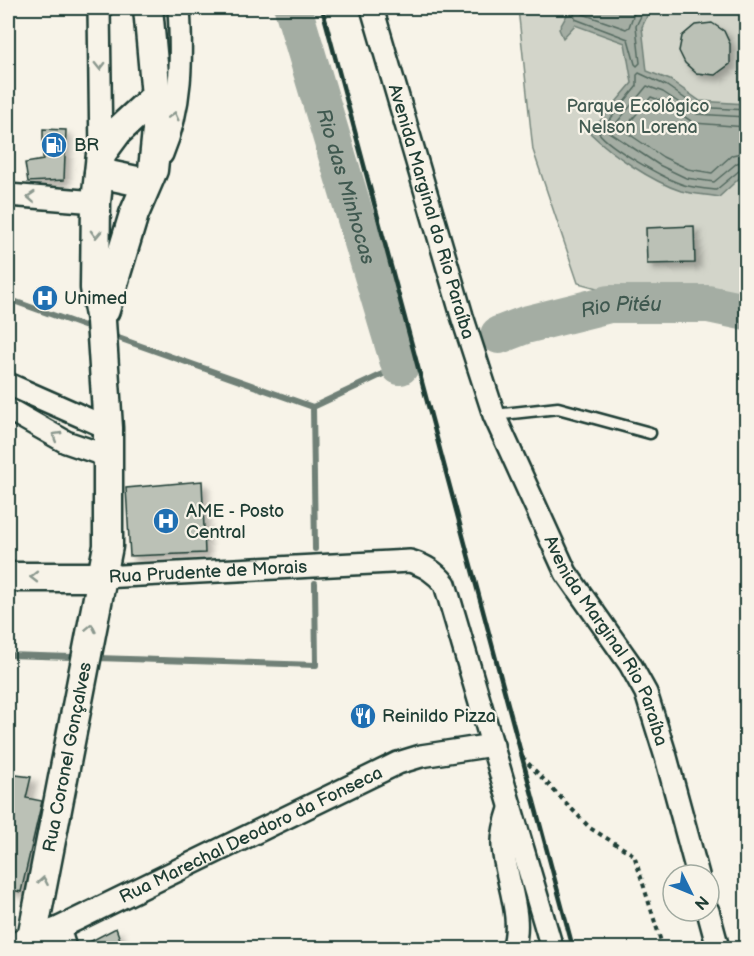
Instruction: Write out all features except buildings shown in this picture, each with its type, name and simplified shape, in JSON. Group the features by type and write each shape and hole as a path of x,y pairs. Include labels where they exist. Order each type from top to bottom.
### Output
{"main road":[{"path":"101,321 121,254 150,177 157,130 148,8"},
{"path":"101,321 95,288 96,202 100,164 118,131 155,90"},
{"path":"100,164 150,177"},
{"name":"Rua Coronel Gonçalves","path":"24,943 67,752 108,546 108,442 101,321"},
{"name":"Rua Prudente de Morais","path":"8,577 102,577"}],"street":[{"path":"99,8 100,164"},
{"path":"150,177 170,132 178,100 182,55 179,8"},
{"name":"Avenida Marginal do Rio Paraíba","path":"372,8 462,316 494,415"},
{"path":"8,195 96,202"},
{"path":"8,384 108,442"},
{"path":"8,409 66,442 108,442"},
{"name":"Avenida Marginal Rio Paraíba","path":"494,415 566,573 630,664 645,693 666,757 695,863"},
{"name":"Rua Prudente de Morais","path":"102,577 410,561 430,570 445,584 493,745"},
{"path":"493,745 552,948"},
{"name":"Rua Marechal Deodoro da Fonseca","path":"24,943 398,763 421,756 493,745"},
{"path":"511,806 504,831 503,846 516,919 516,940 513,948"},
{"path":"711,923 718,948"},
{"path":"59,928 65,948"}],"lane":[{"path":"494,415 558,408 650,433"}],"path":[{"path":"522,757 590,828 634,855 663,948"}],"green space":[{"name":"Parque Ecológico Nelson Lorena","path":"518,8 746,8 746,312 687,312 578,283 533,150"}],"water":[{"path":"567,8 667,8 649,12 642,27 647,71 670,80 700,101 746,104 746,172 719,197 681,191 657,181 633,166 590,133 632,83 625,43 575,25 563,38 559,29 568,13"}],"waterway":[{"name":"Rio das Minhocas","path":"293,8 400,366"},
{"path":"8,299 95,330"},
{"name":"Rio Pitéu","path":"499,335 525,325 609,304 708,304 746,312"},
{"path":"110,335 313,407 400,366"},
{"path":"313,407 315,549"},
{"path":"97,658 316,665 315,583"},
{"path":"8,655 72,657"}],"railway":[{"path":"322,8 573,948"}],"place":[{"name":"BR","path":"54,145"},
{"name":"Unimed","path":"45,298"},
{"name":"AME - Posto Central","path":"166,521"},
{"name":"Reinildo Pizza","path":"363,716"}]}
